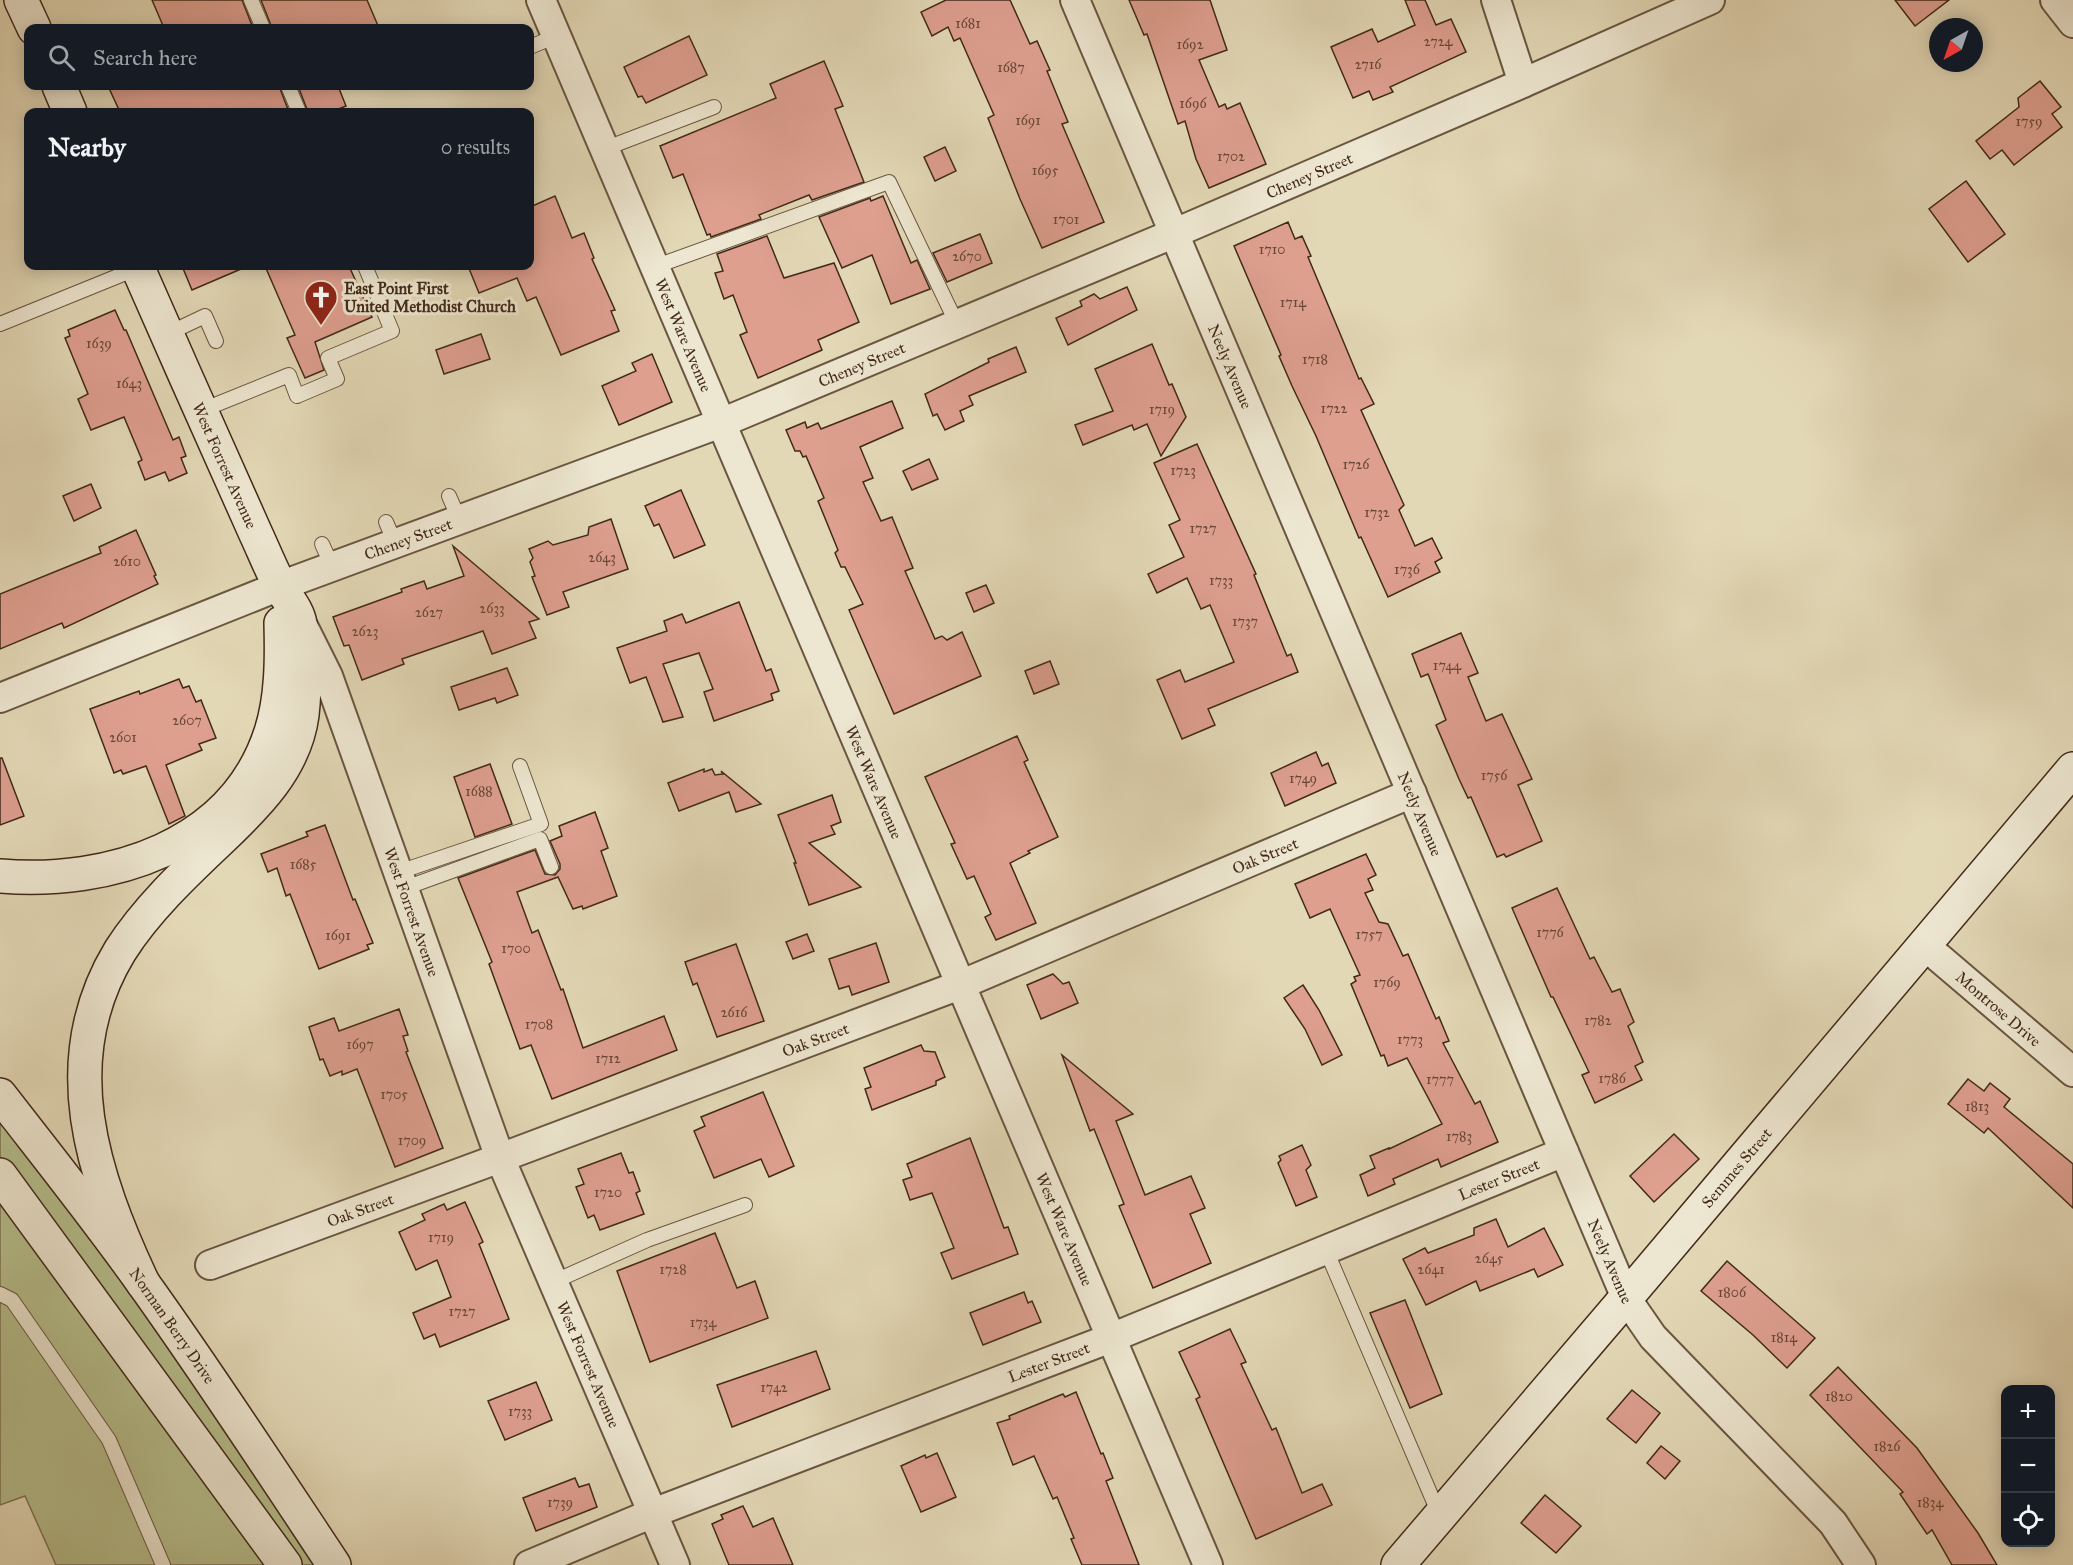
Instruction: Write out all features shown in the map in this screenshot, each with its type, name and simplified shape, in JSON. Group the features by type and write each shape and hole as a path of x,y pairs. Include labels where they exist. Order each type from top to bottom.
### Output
{"main road":[{"path":"21,0 32,24"},
{"path":"61,90 68,108"},
{"name":"West Forrest Avenue","path":"139,270 200,411 280,586 300,621"},
{"path":"0,876 53,878 122,867 170,848 196,831 232,800 255,768 268,740 276,712 282,647 280,586"},
{"path":"143,1283 119,1231 101,1182 90,1136 85,1096 86,1050 92,1018 103,984 121,951 141,922 190,869 249,813 269,789 287,759 297,737 302,714 303,661 300,621"},
{"name":"Semmes Street","path":"1398,1565 2073,769"},
{"name":"Norman Berry Drive","path":"0,1095 61,1172 143,1283 334,1565"},
{"path":"0,1175 285,1565"}],"street":[{"name":"West Ware Avenue","path":"541,0 1208,1565"},
{"name":"Neely Avenue","path":"1075,0 1626,1298 1653,1337 1833,1523 1861,1565"},
{"path":"1496,0 1523,83"},
{"name":"Cheney Street","path":"0,698 280,586 327,555 454,508 721,423 1174,234 1710,0"},
{"path":"2055,0 2073,23"},
{"name":"West Forrest Avenue","path":"300,621 328,676 500,1158 675,1565"},
{"name":"Oak Street","path":"210,1265 960,985 1412,792"},
{"name":"Montrose Drive","path":"1924,945 2073,1072"},
{"name":"Lester Street","path":"530,1565 653,1513 1111,1338 1564,1152"}],"lane":[{"path":"251,0 261,24"},
{"path":"534,45 556,36"},
{"path":"290,90 297,108"},
{"path":"604,149 714,107"},
{"path":"654,267 889,182 957,324"},
{"path":"0,324 131,270"},
{"path":"200,411 289,375 297,396 337,379 328,358 392,331 367,270"},
{"path":"167,334 205,316 216,341"},
{"path":"402,880 541,824 520,766"},
{"path":"402,880 540,839 550,867"},
{"path":"553,1282 647,1240 745,1205"},
{"path":"1326,1250 1439,1516"},
{"path":"0,1294 12,1300 109,1440 163,1565"}],"green space":[{"path":"0,1112 255,1466 319,1565 56,1565 25,1496 0,1505"}],"building":[{"path":"152,0 242,0 251,24 162,24"},
{"path":"261,0 367,0 377,24 270,24"},
{"path":"946,0 1010,0 1030,44 1037,41 1050,70 1047,71 1068,122 1062,124 1104,222 1042,248 988,118 994,115 960,38 954,41 948,27 932,36 921,12"},
{"path":"1129,0 1210,0 1227,50 1199,60 1219,107 1225,104 1227,109 1240,103 1266,164 1209,188 1196,159 1185,121 1178,124 1147,34 1144,35"},
{"path":"1405,0 1425,0 1436,25 1451,19 1466,52 1390,87 1393,92 1373,100 1369,91 1353,98 1331,47 1372,29 1378,42 1415,25"},
{"path":"1895,0 1949,0 1915,26"},
{"path":"689,36 707,75 646,103 642,96 638,97 624,67"},
{"path":"824,61 843,106 835,109 864,182 812,200 809,195 759,215 761,219 711,237 710,234 707,235 683,174 673,178 660,146 776,98 770,84"},
{"path":"2040,81 2061,107 2052,114 2062,127 2014,165 2002,150 1990,159 1976,141 2019,107 2018,98"},
{"path":"110,90 281,90 287,108 118,108"},
{"path":"300,90 340,90 346,106 341,108 306,108"},
{"path":"945,147 956,171 935,181 924,157"},
{"path":"1966,181 2005,234 1968,262 1929,209"},
{"path":"555,196 572,238 584,233 594,258 592,259 615,310 611,311 619,331 561,355 536,297 527,301 517,278 479,293 470,270 534,270 534,205"},
{"path":"883,196 911,263 917,260 930,289 891,304 872,255 842,268 819,217 870,198 871,201"},
{"path":"1288,222 1295,239 1302,236 1311,256 1308,257 1359,379 1361,378 1374,404 1361,410 1404,505 1399,510 1415,546 1432,538 1442,558 1435,562 1440,572 1388,597 1361,537 1359,538 1292,386 1234,246"},
{"path":"980,234 992,263 947,282 933,253"},
{"path":"767,236 784,278 834,263 859,322 818,340 822,350 758,378 740,335 747,332 733,295 724,299 715,273 723,271 717,254"},
{"path":"184,270 239,270 192,290"},
{"name":"East Point First United Methodist Church","path":"267,270 351,270 372,317 315,342 324,370 305,378 287,338 295,335"},
{"path":"1127,287 1137,310 1068,345 1056,318 1082,306 1080,301 1094,294 1100,299"},
{"path":"115,310 126,330 173,440 179,437 186,456 181,458 187,473 169,481 165,472 145,480 138,462 142,460 124,417 91,430 78,399 88,394 65,338 70,336 68,330"},
{"path":"481,334 490,359 444,374 436,350"},
{"path":"1152,344 1169,385 1172,384 1186,417 1161,456 1147,424 1134,430 1132,425 1083,445 1075,425 1113,411 1095,369"},
{"path":"1016,347 1026,372 969,396 973,405 960,411 964,421 945,430 937,414 933,416 925,394 989,362 988,359"},
{"path":"652,354 672,402 619,425 602,386 636,371 632,363"},
{"path":"892,401 903,428 860,447 873,478 863,482 881,521 892,517 913,568 905,571 935,639 942,636 947,640 962,632 981,676 894,714 849,610 863,604 845,567 841,567 835,553 838,550 818,501 824,498 806,456 803,457 800,451 795,451 786,430 805,422 807,428 818,423 821,429"},
{"path":"1197,444 1256,574 1254,575 1287,656 1291,654 1298,672 1208,709 1215,725 1182,739 1157,680 1180,670 1185,682 1234,662 1210,605 1201,609 1187,578 1157,593 1148,574 1184,557 1169,525 1180,520 1154,463"},
{"path":"929,459 938,479 912,490 903,471"},
{"path":"91,484 101,508 74,521 63,496"},
{"path":"681,490 705,545 674,558 659,524 654,526 645,506"},
{"path":"611,519 628,569 563,592 569,607 547,615 532,577 535,576 530,562 533,558 529,549 548,541 553,545 588,535 589,527"},
{"path":"136,530 158,584 64,628 62,623 0,649 0,594 101,553 99,547"},
{"path":"453,546 539,619 529,622 536,638 492,654 483,631 402,659 404,664 362,680 349,645 344,646 333,617 402,592 401,589 424,581 427,589 464,576"},
{"path":"986,585 994,603 974,612 966,593"},
{"path":"739,602 766,671 771,669 779,691 771,694 773,700 714,721 704,692 713,689 699,653 663,664 683,717 663,722 646,677 630,683 617,648 667,631 664,621 682,614 686,623"},
{"path":"1461,633 1478,673 1468,677 1486,721 1502,714 1532,779 1518,785 1542,841 1506,857 1504,854 1497,857 1471,797 1468,798 1459,779 1436,725 1446,720 1428,674 1421,677 1412,654"},
{"path":"1050,661 1059,684 1034,694 1025,671"},
{"path":"507,668 518,695 497,703 495,698 459,710 451,687"},
{"path":"179,679 183,688 189,686 196,702 201,700 216,738 199,744 202,750 166,765 185,816 169,824 146,766 123,774 121,770 114,773 90,709"},
{"path":"1017,736 1028,760 1024,762 1058,837 1028,851 1030,853 1010,863 1036,923 996,940 985,917 991,914 974,876 967,879 951,844 955,843 925,777"},
{"path":"1316,752 1322,766 1328,763 1336,783 1285,806 1271,773"},
{"path":"0,758 2,758 24,816 0,825"},
{"path":"490,764 512,824 475,837 454,777"},
{"path":"704,769 704,772 712,769 715,775 723,774 721,771 761,804 736,812 729,792 679,811 668,783"},
{"path":"832,795 841,822 831,826 835,834 809,843 861,887 809,905 778,815"},
{"path":"595,812 608,848 601,851 617,896 583,909 582,906 573,909 558,877 517,892 532,933 538,930 561,990 563,989 583,1048 664,1016 677,1050 552,1099 531,1045 520,1049 489,964 492,962 458,878 535,850 545,874 555,875 560,869 560,864 550,841 562,836 559,826"},
{"path":"325,825 353,900 355,899 373,943 367,945 369,949 319,969 290,894 286,896 277,868 268,872 261,854 308,836 306,832"},
{"path":"1366,854 1376,875 1368,879 1373,890 1365,893 1379,922 1388,924 1403,956 1408,954 1436,1019 1439,1017 1449,1041 1443,1043 1475,1104 1480,1101 1498,1142 1441,1167 1438,1159 1393,1179 1395,1184 1368,1196 1360,1175 1375,1168 1370,1156 1442,1124 1407,1058 1388,1066 1384,1055 1381,1056 1351,984 1356,981 1354,977 1360,975 1330,909 1310,918 1295,884"},
{"path":"1557,888 1590,959 1594,957 1612,992 1620,989 1634,1022 1628,1026 1643,1062 1635,1066 1642,1080 1595,1103 1582,1075 1589,1072 1551,997 1512,908"},
{"path":"807,934 814,951 793,959 786,942"},
{"path":"876,943 889,982 852,995 849,986 839,989 829,959"},
{"path":"736,944 764,1021 717,1037 697,983 693,985 685,962"},
{"path":"1053,974 1063,984 1069,982 1078,1003 1041,1019 1027,985"},
{"path":"1303,985 1319,1010 1342,1055 1322,1065 1305,1029 1284,998"},
{"path":"399,1009 408,1035 403,1036 408,1051 406,1052 443,1148 395,1167 357,1069 342,1075 342,1071 330,1076 323,1059 320,1060 309,1027 334,1018 339,1031"},
{"path":"921,1045 924,1051 935,1052 945,1077 936,1081 936,1085 872,1110 865,1089 871,1087 864,1068"},
{"path":"1062,1055 1133,1114 1116,1121 1145,1195 1191,1176 1205,1208 1190,1214 1211,1263 1153,1288 1119,1206 1124,1204 1094,1129 1090,1131"},
{"path":"1968,1079 1984,1091 1990,1083 2010,1099 2004,1107 2073,1164 2073,1208 1988,1128 1984,1133 1948,1104"},
{"path":"763,1092 794,1166 769,1177 761,1159 714,1178 694,1131 705,1126 701,1117"},
{"path":"1674,1134 1699,1159 1654,1202 1630,1176"},
{"path":"970,1138 1004,1228 1008,1227 1018,1254 952,1279 941,1253 954,1248 932,1193 910,1200 903,1180 912,1177 907,1164"},
{"path":"1302,1145 1311,1165 1306,1170 1317,1197 1296,1206 1278,1163 1281,1160 1279,1156"},
{"path":"621,1153 629,1173 633,1172 640,1191 636,1193 644,1214 600,1230 594,1215 588,1218 576,1187 584,1184 578,1169"},
{"path":"465,1202 483,1242 479,1244 509,1319 440,1347 435,1334 424,1339 413,1313 451,1297 437,1260 416,1270 399,1232 425,1220 422,1214 444,1204 447,1210"},
{"path":"1496,1219 1508,1247 1544,1228 1563,1265 1538,1277 1534,1269 1480,1291 1476,1281 1426,1305 1403,1259 1425,1248 1428,1253 1474,1235 1474,1228"},
{"path":"715,1233 737,1288 755,1281 768,1318 650,1362 617,1271"},
{"path":"1727,1261 1815,1338 1787,1368 1753,1335 1701,1291"},
{"path":"1024,1292 1028,1303 1032,1301 1041,1322 983,1345 970,1313"},
{"path":"1405,1300 1442,1394 1410,1408 1370,1313"},
{"path":"1230,1329 1246,1362 1241,1364 1272,1430 1276,1428 1302,1493 1322,1484 1332,1505 1256,1539 1196,1399 1200,1397 1179,1352"},
{"path":"816,1351 830,1389 732,1427 717,1385"},
{"path":"1838,1367 1917,1448 1978,1533 1997,1565 1952,1565 1932,1530 1927,1534 1900,1494 1903,1492 1810,1395"},
{"path":"536,1382 552,1420 505,1440 488,1401"},
{"path":"1632,1390 1660,1413 1636,1443 1607,1419"},
{"path":"1076,1392 1113,1478 1106,1481 1139,1565 1082,1565 1071,1539 1074,1538 1057,1497 1053,1499 1034,1456 1013,1465 997,1423 1063,1394 1065,1397"},
{"path":"1661,1446 1680,1461 1665,1479 1647,1463"},
{"path":"937,1453 956,1497 921,1512 901,1466 925,1455 926,1458"},
{"path":"575,1478 579,1487 589,1484 597,1507 536,1531 523,1498"},
{"path":"1545,1495 1581,1526 1556,1553 1521,1523"},
{"path":"743,1506 753,1527 773,1518 793,1565 729,1565 712,1524 723,1519 721,1515"}],"place":[{"name":"East Point First United Methodist Church","path":"321,326"}]}
